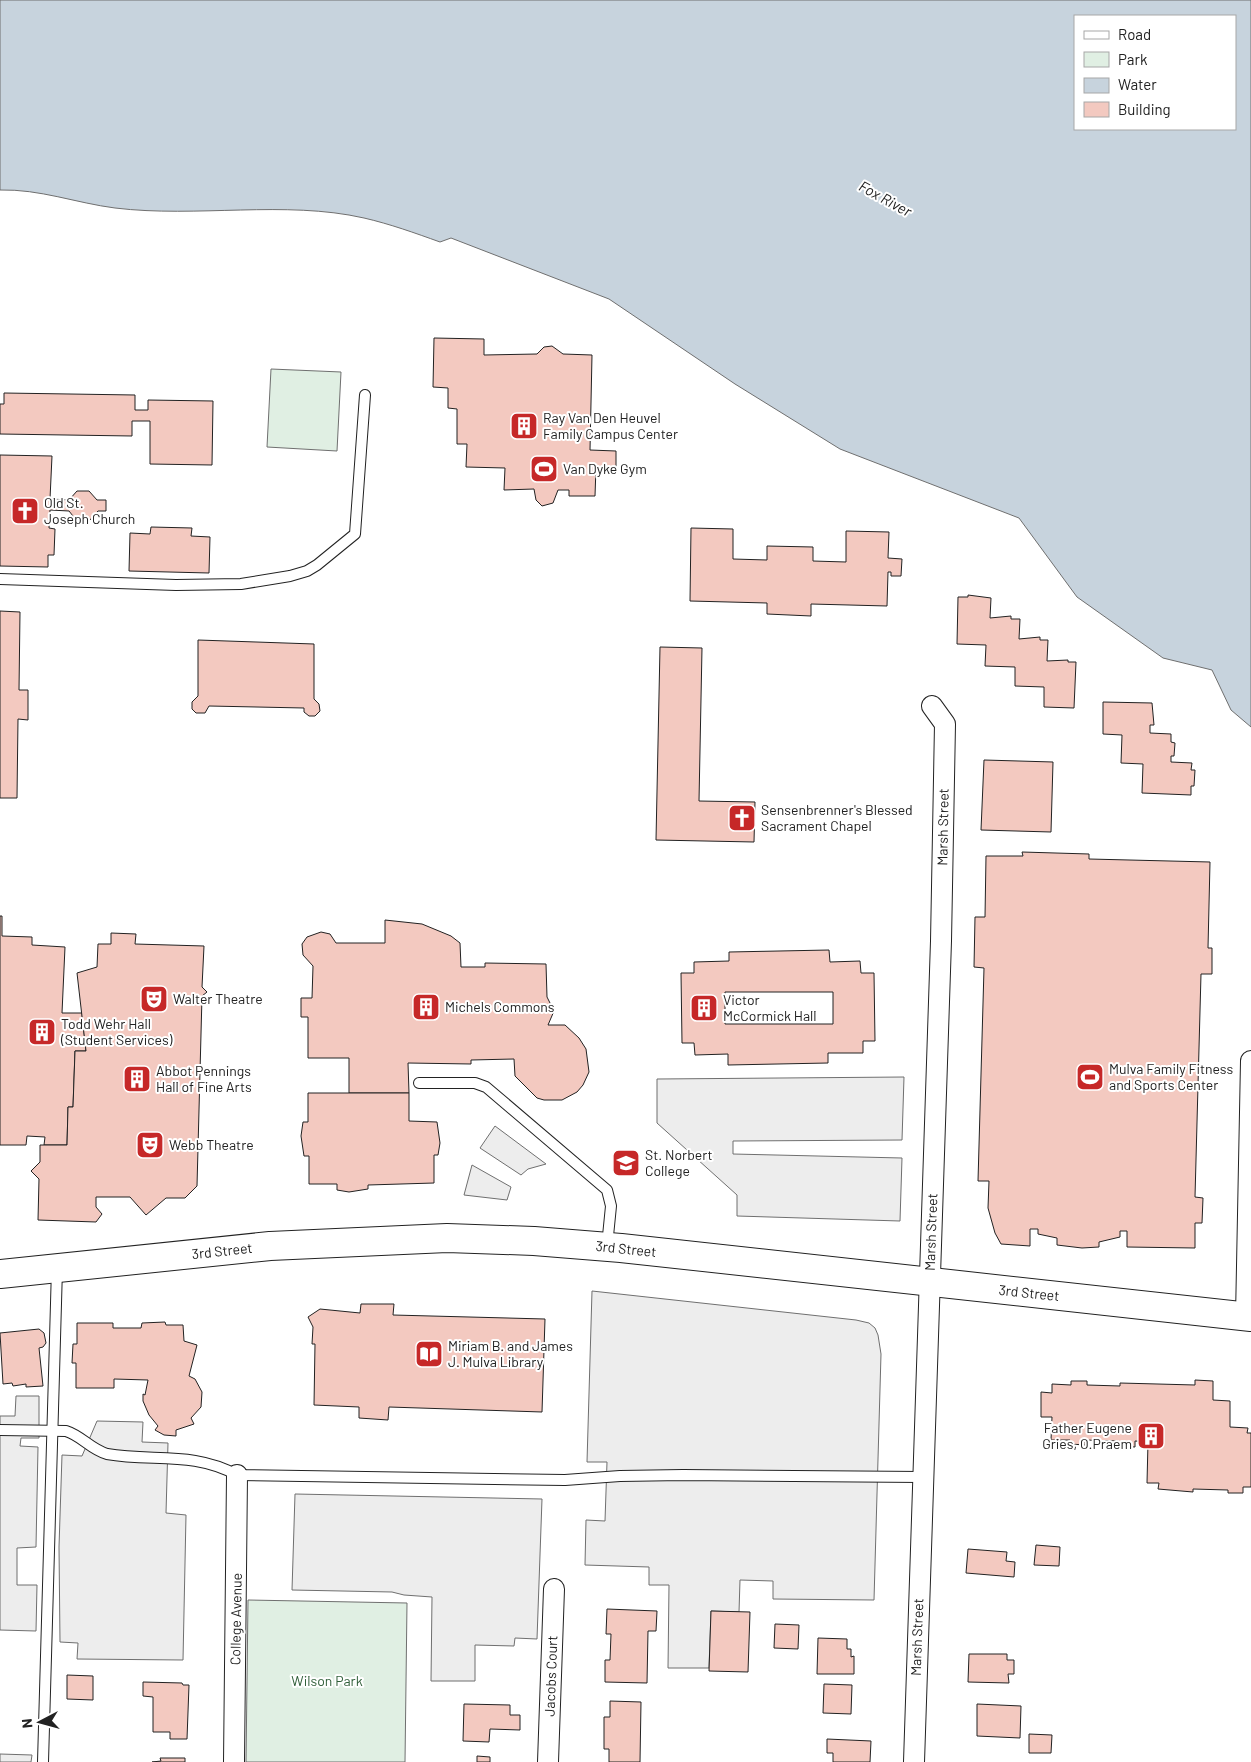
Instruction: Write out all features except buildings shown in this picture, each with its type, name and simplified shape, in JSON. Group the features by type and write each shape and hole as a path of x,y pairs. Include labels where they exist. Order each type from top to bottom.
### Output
{"main road":[{"name":"3rd Street","path":"0,1274 270,1246 447,1238 534,1241 607,1247 1248,1317"}],"street":[{"name":"Marsh Street","path":"914,1762 922,1476 941,950 945,724 932,706"},
{"path":"1248,1317 1251,1061"},
{"name":"College Avenue","path":"234,1762 237,1475"},
{"name":"Jacobs Court","path":"548,1762 554,1589"}],"lane":[{"path":"0,579 216,585 281,578 307,571 355,534 365,396"},
{"path":"419,1083 475,1084 486,1088 607,1190 611,1206 607,1247"},
{"path":"43,1762 57,1267"},
{"path":"0,1430 53,1430 74,1434 90,1447 106,1454 192,1459 220,1466 237,1475 565,1480 656,1476 922,1476"}],"green space":[{"path":"271,369 341,372 337,451 267,447"},
{"name":"Wilson Park","path":"248,1600 407,1603 405,1762 246,1762"}],"shaded area":[{"path":"904,1077 902,1140 733,1141 733,1154 902,1158 900,1221 737,1216 737,1195 657,1123 657,1079"},
{"path":"495,1126 546,1164 528,1169 521,1175 480,1148"},
{"path":"472,1165 511,1187 507,1200 464,1195"},
{"path":"592,1291 856,1320 869,1323 875,1328 881,1354 874,1600 773,1599 773,1581 740,1580 739,1612 711,1611 709,1668 668,1668 669,1585 649,1585 649,1567 585,1565 586,1520 605,1521 607,1462 587,1462"},
{"path":"16,1396 39,1396 39,1438 21,1438 20,1446 38,1447 36,1547 17,1548 17,1585 37,1585 36,1631 0,1630 0,1416 15,1416"},
{"path":"97,1421 143,1422 142,1442 168,1443 166,1513 186,1515 183,1660 77,1659 78,1643 60,1642 59,1547 62,1455 82,1456"},
{"path":"295,1494 542,1499 537,1639 515,1638 514,1646 475,1645 475,1681 431,1681 432,1597 392,1592 292,1590"},
{"path":"0,1754 32,1755 31,1762 0,1762"}],"water":[{"name":"Fox River","path":"0,0 1251,0 1251,727 1231,710 1212,670 1163,658 1077,597 1019,518 840,449 735,384 609,299 451,238 440,242 364,218 303,210 146,211 101,206 15,190 0,190"}],"place":[{"name":"Ray Van Den Heuvel Family Campus Center","path":"524,426"},
{"name":"Van Dyke Gym","path":"544,469"},
{"name":"Old St. Joseph Church","path":"25,511"},
{"name":"Sensenbrenner's Blessed Sacrament Chapel","path":"742,818"},
{"name":"Walter Theatre","path":"154,999"},
{"name":"Michels Commons","path":"426,1007"},
{"name":"Victor McCormick Hall","path":"704,1008"},
{"name":"Todd Wehr Hall (Student Services)","path":"42,1032"},
{"name":"Mulva Family Fitness and Sports Center","path":"1090,1077"},
{"name":"Abbot Pennings Hall of Fine Arts","path":"137,1079"},
{"name":"Webb Theatre","path":"150,1145"},
{"name":"St. Norbert College","path":"626,1163"},
{"name":"Miriam B. and James J. Mulva Library","path":"429,1354"},
{"name":"Father Eugene Gries, O.Praem","path":"1151,1436"}]}
